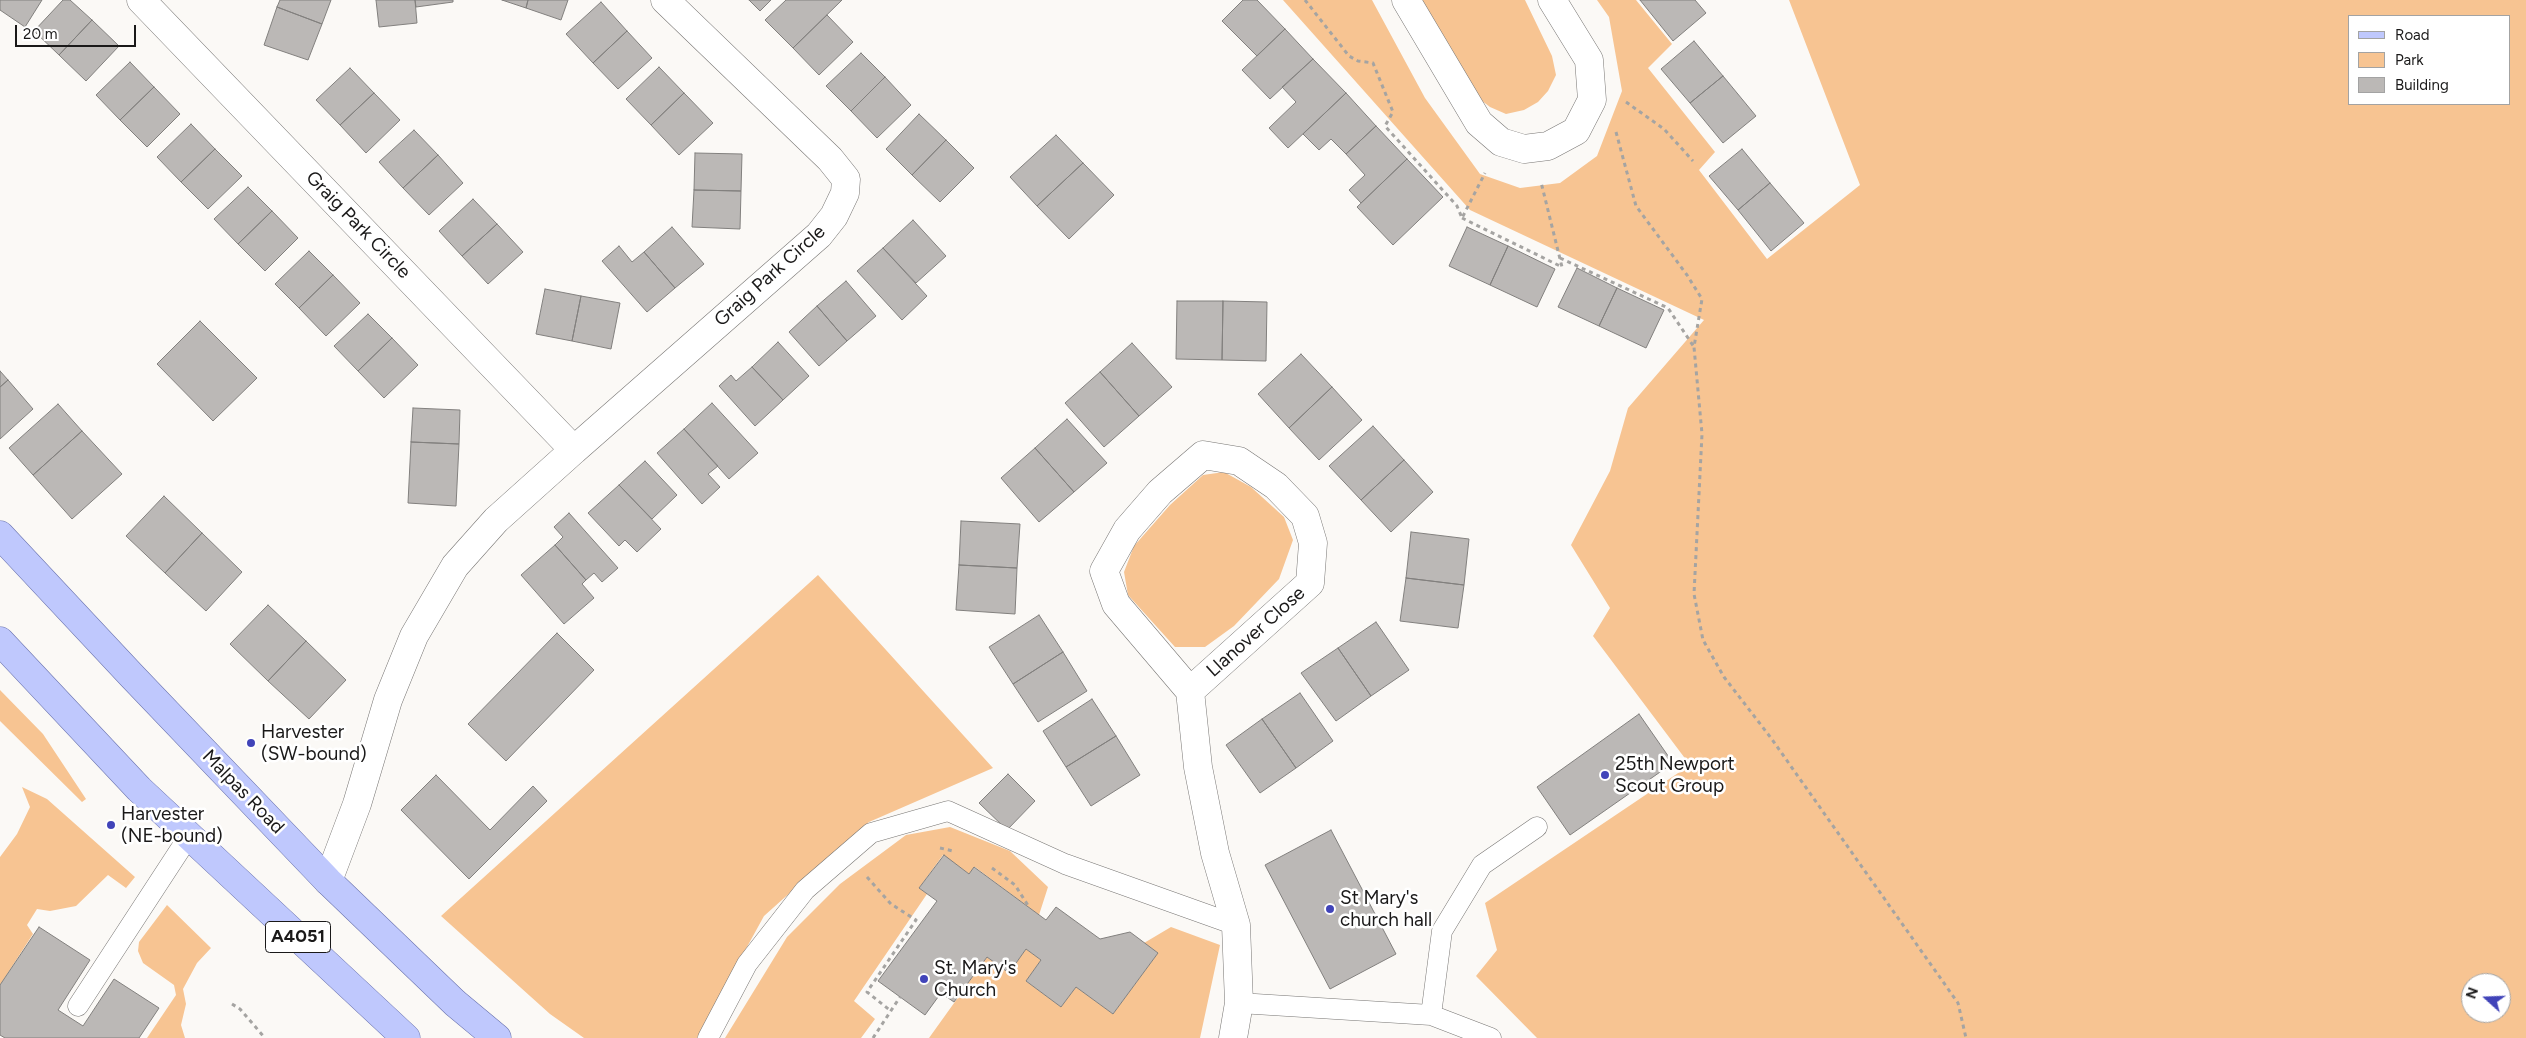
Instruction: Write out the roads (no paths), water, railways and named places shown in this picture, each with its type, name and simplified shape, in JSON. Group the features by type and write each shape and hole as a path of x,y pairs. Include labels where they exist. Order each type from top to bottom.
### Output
{"main road":[{"name":"Malpas Road","path":"0,535 328,881 455,1003 497,1038"},
{"name":"A4051","path":"0,641 139,789 406,1038"}],"street":[{"name":"Graig Park Circle","path":"142,0 574,450"},
{"name":"Graig Park Circle","path":"328,881 357,804 388,700 414,636 455,566 496,520 819,235 834,216 845,193 846,179 830,159 665,0"},
{"path":"1406,0 1479,123 1501,142 1524,149 1548,146 1576,131 1591,90 1589,60 1552,0"},
{"name":"Llanover Close","path":"1190,691 1310,583 1313,544 1305,516 1276,486 1239,461 1203,455 1160,492 1127,530 1104,571 1116,604 1190,691 1198,767 1215,853 1236,925 1240,1003 1233,1038"}],"lane":[{"path":"708,1038 746,964 805,890 871,833 948,811 1065,864 1236,925"},
{"path":"1430,1015 1442,931 1482,865 1537,827"},
{"path":"78,1006 189,836"},
{"path":"1240,1003 1430,1015 1491,1038"}],"place":[{"name":"Harvester (SW-bound)","path":"251,743"},
{"name":"25th Newport Scout Group","path":"1605,775"},
{"name":"Harvester (NE-bound)","path":"111,825"},
{"name":"St Mary's church hall","path":"1330,909"},
{"name":"St. Mary's Church","path":"924,979"}]}
